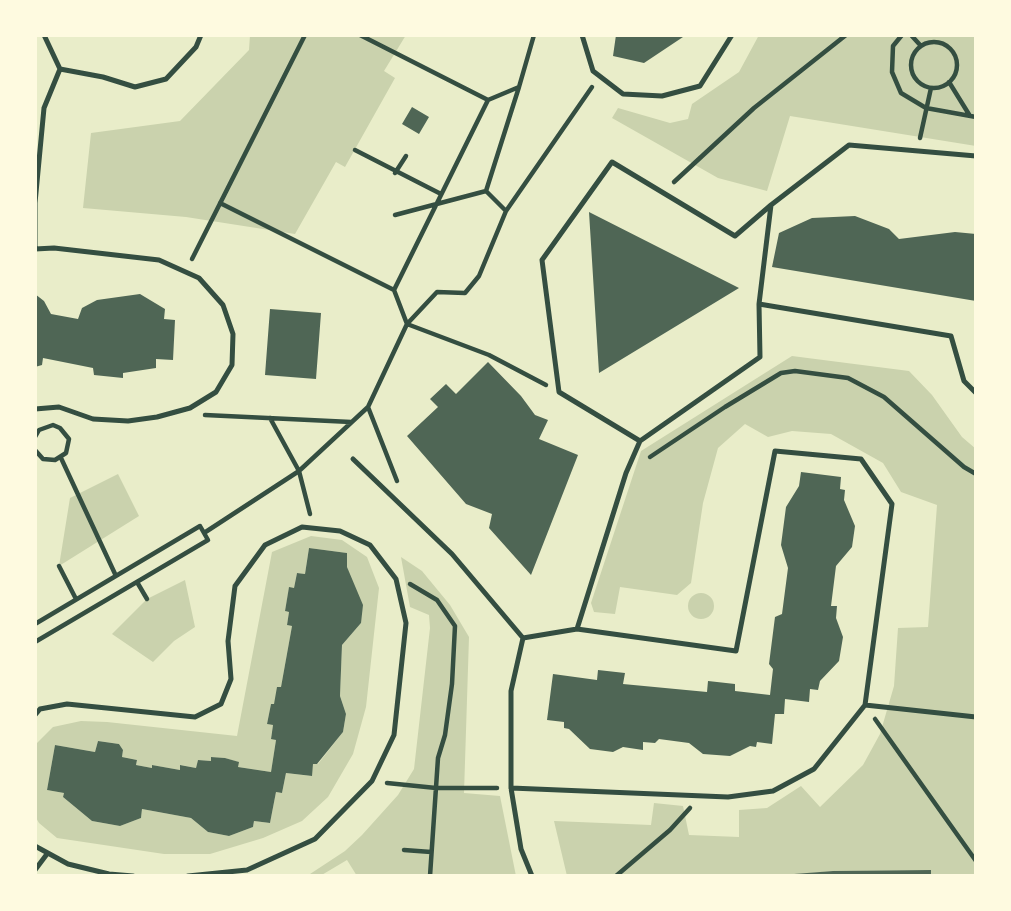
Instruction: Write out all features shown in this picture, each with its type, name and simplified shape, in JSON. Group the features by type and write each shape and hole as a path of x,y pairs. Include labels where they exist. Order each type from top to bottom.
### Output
{"lane":[{"path":"35,409 59,408 93,419 128,421 190,408 216,392 232,365 233,334 223,305 199,278 186,271 159,260 65,249 35,249 35,202 44,108 60,69 44,35"},
{"path":"60,69 103,77 135,87 166,79 196,47 201,35"},
{"path":"582,35 593,71 623,94 662,96 700,86 733,35"},
{"path":"640,441 559,392 542,260 612,162 735,236 849,145 976,156"},
{"path":"577,629 626,472 640,441 760,357 759,304 771,205"},
{"path":"759,304 951,336 964,382 976,393"},
{"path":"511,788 728,797 773,791 814,769 865,705 892,504 861,459 775,451 736,651 577,629 523,638"},
{"path":"353,459 452,554 523,638"},
{"path":"35,715 40,709 67,704 195,717 221,705 232,678 228,641 235,586 265,545 302,527 340,531 370,545 396,579 406,624 394,735 372,781 315,839 247,870 188,876"},
{"path":"523,638 511,691 511,788 521,849 532,876"},
{"path":"865,705 976,717"},
{"path":"35,846 68,864 109,874 132,876"},
{"path":"35,870 47,854"}],"path":[{"path":"186,271 305,35"},
{"path":"360,35 488,100"},
{"path":"486,191 534,35"},
{"path":"663,193 754,108 846,35"},
{"path":"902,35 893,46 892,72 901,93 926,108 973,117"},
{"path":"911,35 921,46"},
{"path":"932,42 943,44 952,51 956,61 955,73 949,82 931,88 920,84 913,75 911,65 914,54 921,46 932,42"},
{"path":"204,533 299,471 368,407 407,324 437,292 465,293 479,276 506,211 599,75"},
{"path":"949,82 973,117"},
{"path":"394,290 488,100 519,87"},
{"path":"918,151 931,88"},
{"path":"355,150 395,173 441,194"},
{"path":"395,173 406,156"},
{"path":"486,191 506,211"},
{"path":"394,215 486,191"},
{"path":"220,203 394,290 407,324 489,355 559,392"},
{"path":"626,472 781,373 795,371 848,378 884,397 964,467 976,474"},
{"path":"368,407 409,513"},
{"path":"169,414 351,422"},
{"path":"270,418 299,471 307,500"},
{"path":"35,436 46,426 60,428 69,439 66,453 61,458 49,461 43,459 35,450"},
{"path":"61,458 116,576"},
{"path":"35,624 200,526 208,540 35,642"},
{"path":"59,566 76,599"},
{"path":"396,579 414,585 437,600 455,626 452,684 438,758 430,876"},
{"path":"137,582 146,599"},
{"path":"865,705 976,861"},
{"path":"372,781 436,788 511,788"},
{"path":"617,876 670,830 702,796"},
{"path":"404,850 432,852"}],"green space":[{"path":"250,35 406,35 384,71 395,78 345,167 336,162 295,234 186,217 83,208 91,133 180,121 249,50"},
{"path":"759,35 976,35 976,146 790,116 767,191 718,178 612,118 618,108 670,123 688,119 692,104 739,72"},
{"path":"792,356 909,371 932,395 962,437 976,449 976,876 931,876 931,870 833,871 775,876 567,876 554,821 651,825 654,803 683,806 689,835 739,837 739,810 767,808 801,786 820,807 863,765 880,734 894,686 898,628 928,627 937,505 901,492 883,463 831,434 792,431 768,437 745,424 718,448 703,503 691,583 677,595 620,587 615,614 594,612 591,603 641,451"},
{"path":"118,474 139,516 59,566 70,498"},
{"path":"311,536 342,540 367,557 379,588 366,707 353,754 328,797 302,821 263,838 210,854 164,854 57,838 39,823 35,816 35,745 53,727 81,721 107,722 237,736 272,552","holes":["309,548 347,553 347,567 361,623 342,645 340,696 346,714 343,732 318,764 313,764 311,776 286,773 282,793 276,792 270,823 254,821 253,827 229,836 208,832 191,818 142,809 141,818 120,826 92,821 63,797 64,793 47,790 55,745 95,752 98,741 119,744 123,750 122,757 137,760 136,765 152,768 152,765 180,770 181,765 196,768 198,760 211,761 212,757 238,762 238,767 271,772 276,740 271,738 273,725 267,724 271,704 274,704 281,687 292,626 287,625 289,612 285,611 289,588 294,588 297,573 305,574"]},
{"path":"401,557 422,571 450,605 469,637 464,793 500,796 516,876 357,876 347,860 320,876 307,876 345,851 362,835 398,795 414,769 430,628 429,615 410,607"},
{"path":"185,580 195,627 174,641 153,662 112,634 147,599"},
{"path":"701,593 710,597 714,606 710,615 701,619 692,615 688,606 692,597"}],"building":[{"path":"616,35 686,35 644,63 613,56"},
{"path":"412,107 429,117 419,134 402,124"},
{"path":"589,212 739,288 599,373"},
{"path":"855,216 889,229 899,239 955,232 976,234 976,301 772,267 779,233 812,218"},
{"path":"35,294 44,301 51,314 78,319 82,308 97,300 140,294 165,309 164,319 175,320 173,360 156,359 156,368 123,373 123,378 94,375 93,368 43,358 42,365 35,367"},
{"path":"270,309 321,313 316,379 265,375"},
{"path":"488,362 521,396 535,415 548,420 539,439 578,455 531,575 489,528 492,514 466,504 407,436 438,407 430,399 446,384 456,394"},
{"path":"801,472 841,477 840,489 845,490 844,500 855,526 852,547 836,566 831,606 837,606 836,618 843,637 839,661 820,681 818,690 810,689 809,702 785,699 784,714 775,714 772,744 757,742 756,747 750,746 730,756 703,754 689,743 659,739 655,743 643,742 643,750 623,747 613,752 590,749 569,729 564,728 564,722 547,720 553,674 597,680 598,670 625,673 623,684 707,692 708,681 735,684 735,691 770,695 773,669 769,664 775,617 782,614 788,568 781,545 786,507 799,486"},
{"path":"309,548 347,553 347,567 363,605 361,623 342,645 340,696 346,714 343,732 317,764 313,764 312,776 286,773 282,793 276,792 270,823 254,821 253,827 229,836 208,832 191,818 142,809 141,818 120,826 92,821 63,797 64,793 47,790 55,745 95,752 98,741 119,744 123,750 122,757 137,760 136,765 152,768 152,765 180,770 180,765 196,768 198,760 211,761 211,757 239,762 238,767 271,772 276,740 271,739 273,725 267,724 277,687 281,687 292,626 287,625 289,612 285,611 289,587 294,588 297,573 305,574"},
{"path":"931,870 931,876 794,876 833,871"}]}
